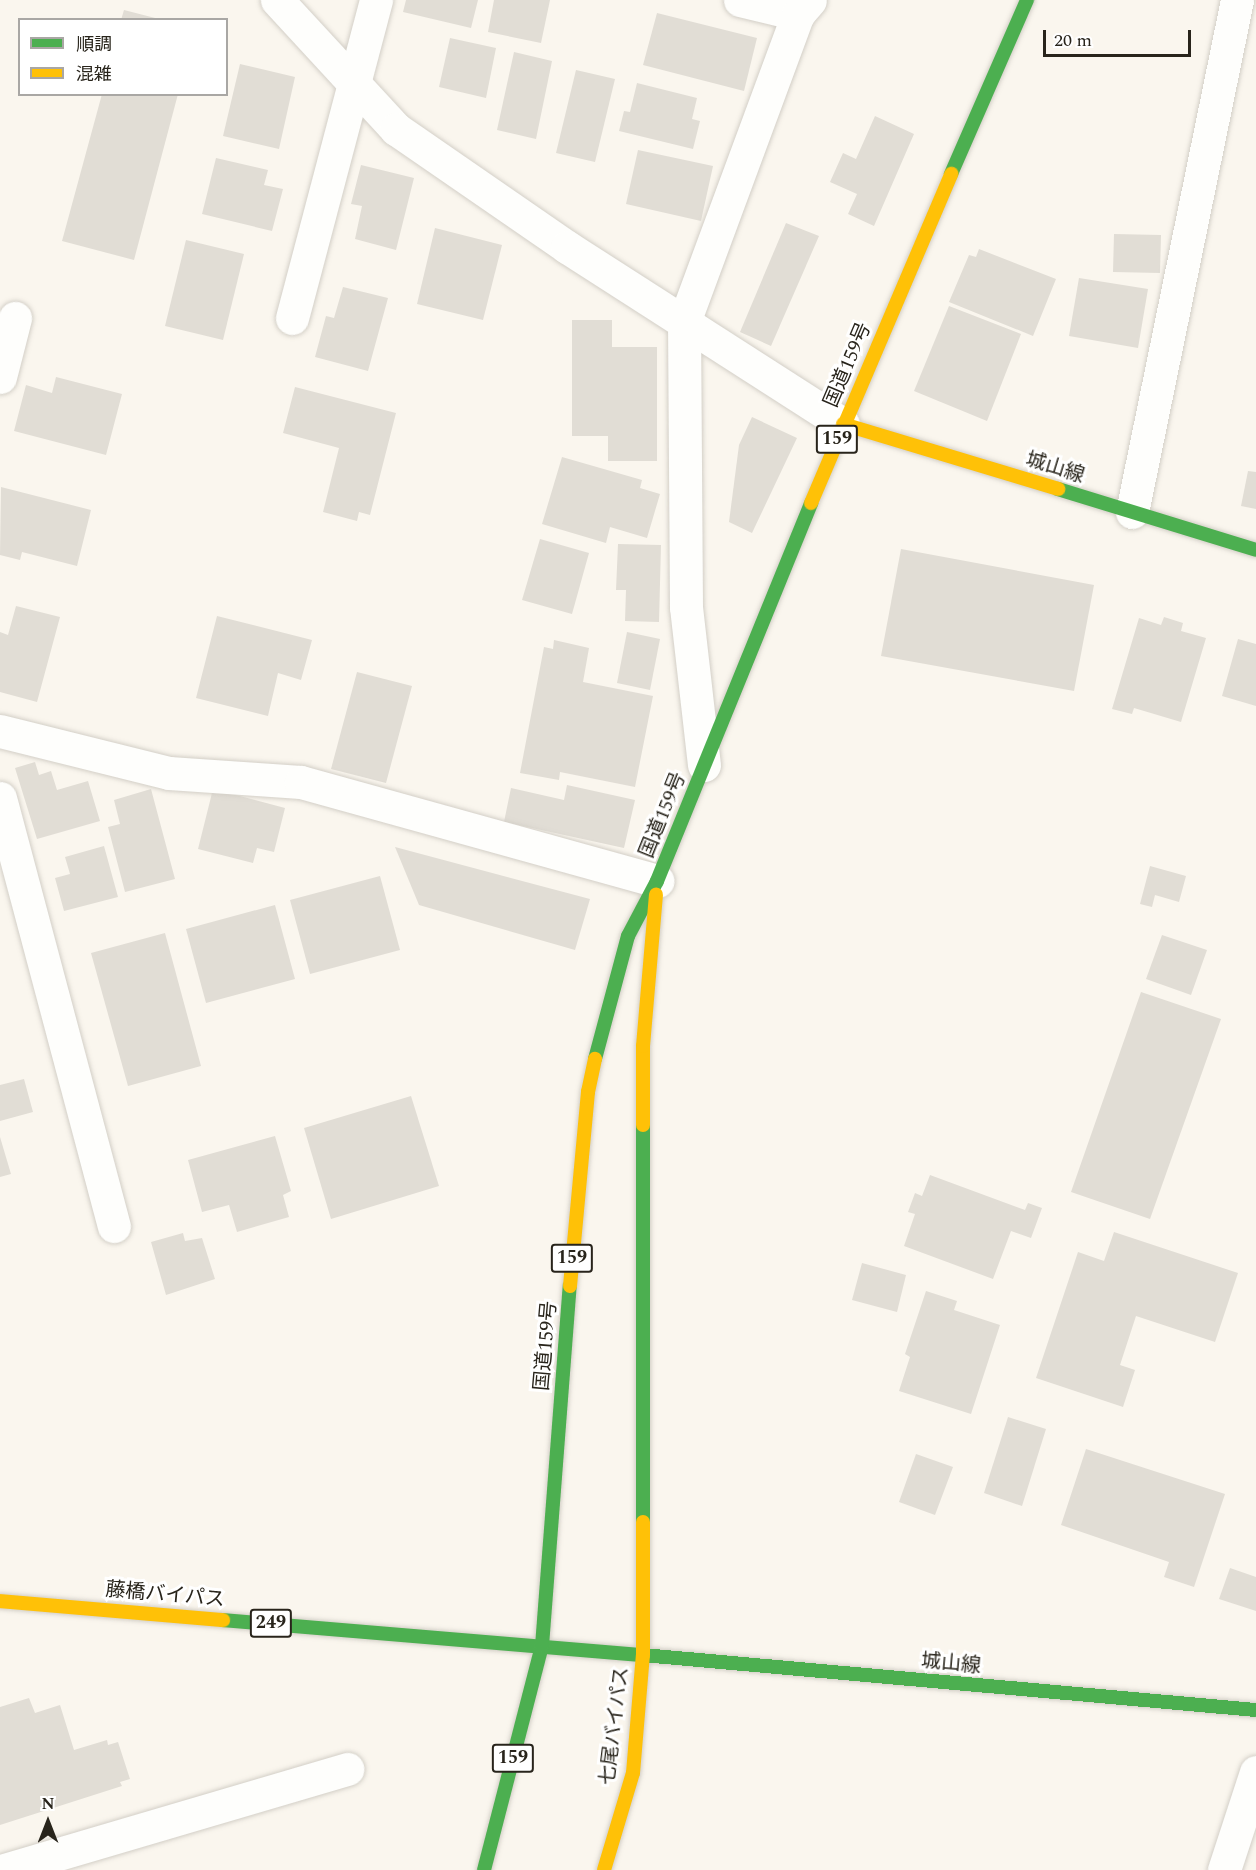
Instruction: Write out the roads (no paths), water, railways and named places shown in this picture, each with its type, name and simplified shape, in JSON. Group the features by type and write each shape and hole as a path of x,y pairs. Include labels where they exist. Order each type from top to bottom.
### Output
{"main road":[{"name":"国道159号","path":"542,1646 577,1200 588,1092 604,1018 628,936 657,881 843,424 1027,0"},
{"name":"城山線","path":"843,424 1256,550"},
{"name":"国道159号","path":"643,1655 643,1046 657,881"},
{"name":"藤橋バイパス","path":"0,1601 542,1646"},
{"name":"249","path":"542,1646 643,1655"},
{"name":"159","path":"484,1870 542,1646"},
{"name":"城山線","path":"643,1655 1256,1710"},
{"name":"七尾バイパス","path":"604,1870 633,1773 643,1655"}],"street":[{"path":"277,0 396,129 567,247 843,424"},
{"path":"292,318 376,0"},
{"path":"704,765 686,607 684,322 804,7 740,0"},
{"path":"1132,512 1237,0"},
{"path":"0,377 15,318"},
{"path":"0,731 169,773 301,782 657,881"},
{"path":"0,798 114,1226"},
{"path":"3,1870 347,1769"},
{"path":"1224,1870 1256,1772"}]}
